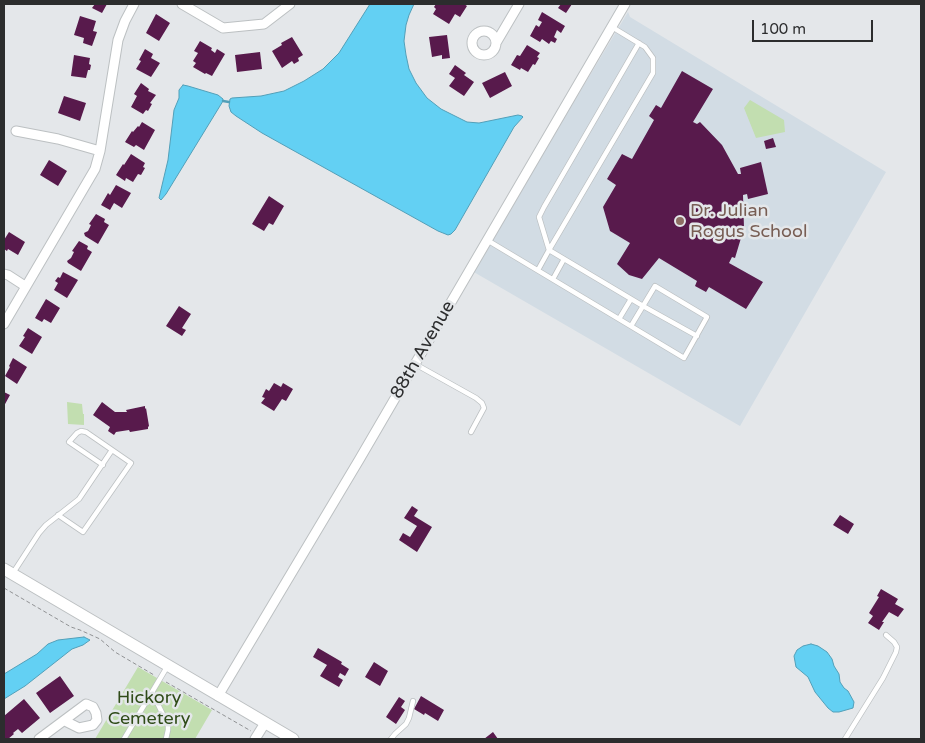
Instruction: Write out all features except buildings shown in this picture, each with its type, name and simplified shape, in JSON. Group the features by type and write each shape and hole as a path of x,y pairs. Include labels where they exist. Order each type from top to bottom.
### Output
{"street":[{"path":"4,324 94,170 100,151 118,40 125,20 134,4"},
{"path":"182,4 223,28 264,24 290,4"},
{"path":"496,43 519,4"},
{"name":"88th Avenue","path":"218,696 626,4"},
{"path":"16,130 100,151"},
{"path":"4,274 26,286"},
{"path":"8,571 293,739"},
{"path":"39,739 65,721"},
{"path":"257,737 265,723"}],"lane":[{"path":"538,270 652,73 653,58 645,47 612,27"},
{"path":"639,43 540,216 549,250 696,336"},
{"path":"487,240 684,358 707,318 655,286 631,326"},
{"path":"553,279 564,259"},
{"path":"619,319 631,299"},
{"path":"415,364 482,403 484,408 470,432"},
{"path":"58,516 83,532 130,463 86,432 77,433 70,442 103,465"},
{"path":"8,571 46,525 79,499 112,450"},
{"path":"845,739 883,678 896,652 897,647 886,635"},
{"path":"124,739 167,666"},
{"path":"152,692 168,725 166,739"},
{"path":"391,739 406,724 413,702"}],"path":[{"path":"4,588 71,627 100,639 115,652 257,737"}],"shaded area":[{"name":"Dr. Julian Rogus School","path":"628,12 630,17 886,172 740,426 472,271"}],"green space":[{"path":"750,100 784,120 785,132 756,138 744,108"},
{"path":"67,402 82,404 84,425 68,424"},
{"name":"Hickory Cemetery","path":"138,667 212,710 195,739 95,739"}],"water":[{"path":"370,4 414,4 406,25 404,41 409,69 427,98 441,109 467,122 479,123 518,115 523,117 514,127 451,234 448,235 438,231 262,133 231,112 229,106 230,99 232,98 261,96 284,91 323,69 339,53"},
{"path":"183,85 218,95 223,101 161,200 159,198 168,160 174,110 179,98 179,90"},
{"path":"84,637 90,640 72,649 25,686 4,699 4,674 37,654 48,644 58,640"},
{"path":"811,644 827,652 832,659 839,674 840,682 854,702 853,708 833,712 815,692 808,677 796,667 794,656 797,650"}],"waterway":[{"path":"223,101 229,102"}],"place":[{"name":"Dr. Julian Rogus School","path":"680,221"}]}
